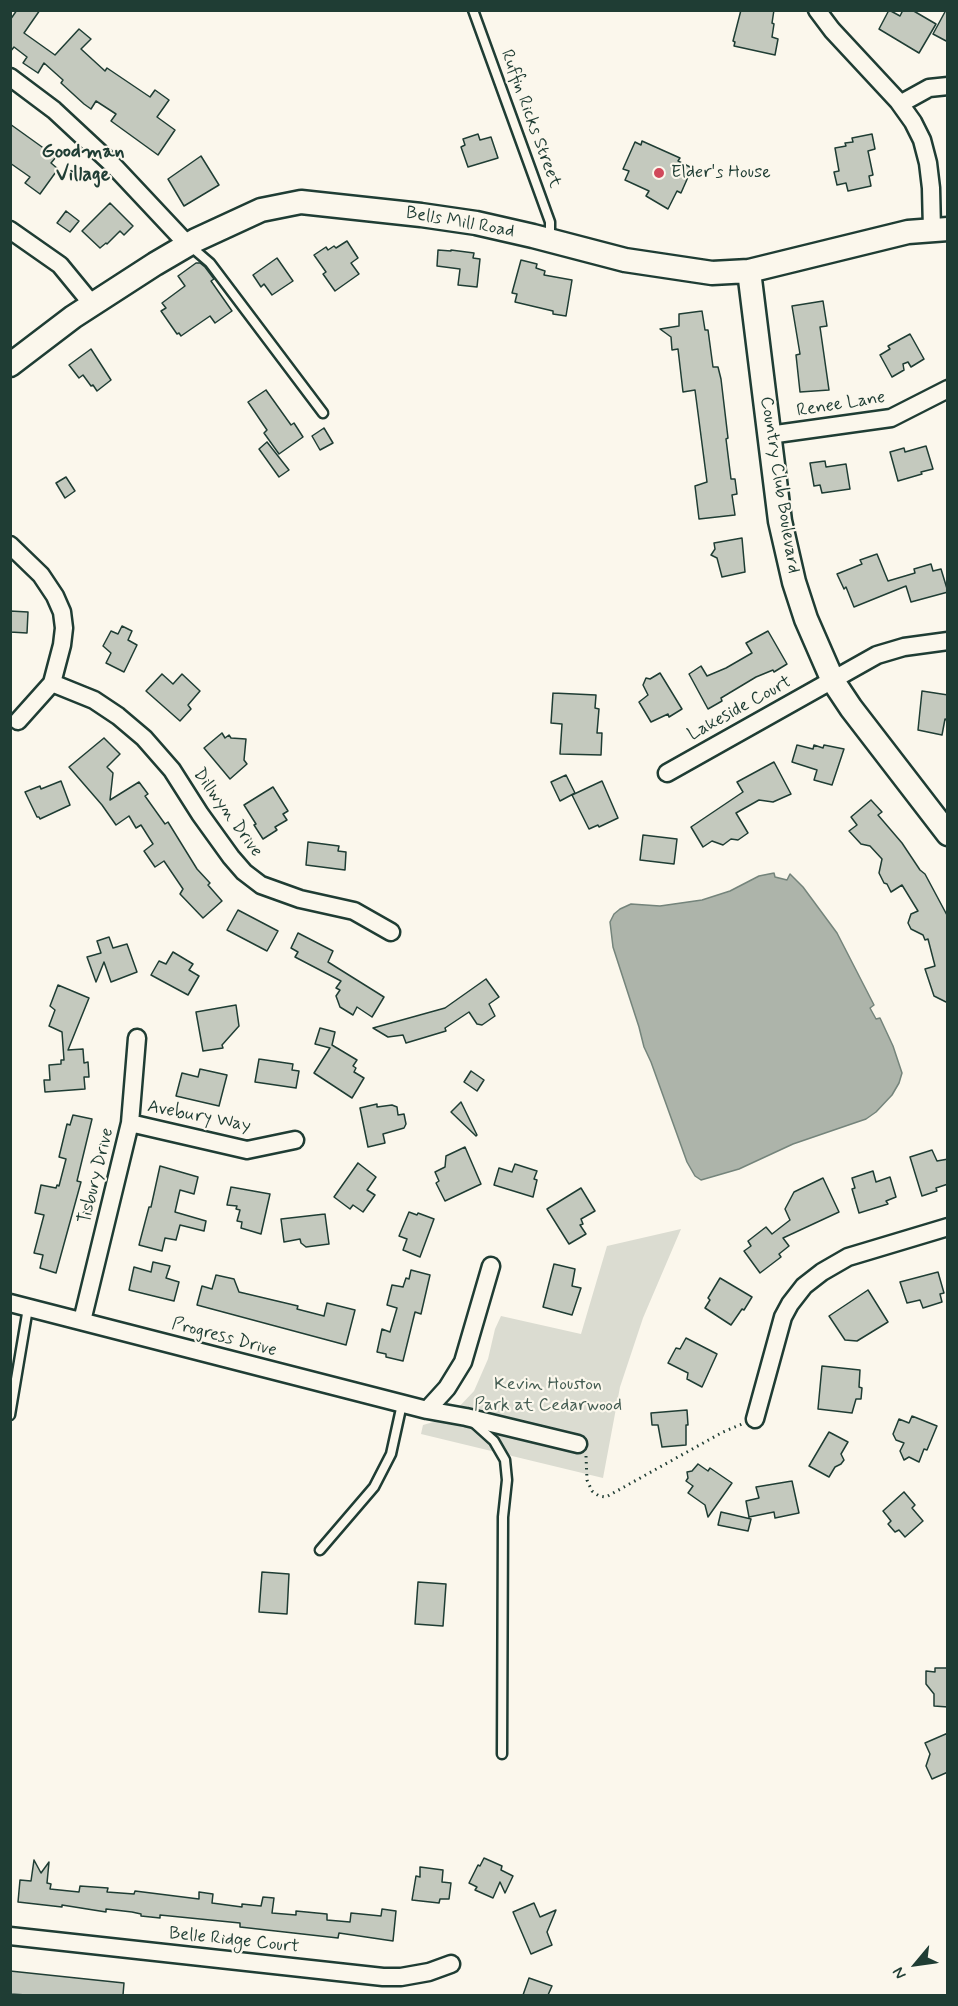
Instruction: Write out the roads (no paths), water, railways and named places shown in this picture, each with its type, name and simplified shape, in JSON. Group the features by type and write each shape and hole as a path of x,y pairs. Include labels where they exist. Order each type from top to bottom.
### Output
{"street":[{"path":"817,10 832,30 900,104 913,122 922,140 940,230"},
{"path":"10,77 54,110 112,164 188,245"},
{"path":"900,104 929,88 948,86"},
{"name":"Bells Mill Road","path":"10,365 92,304 188,245 238,219 261,210 301,202 454,220 550,240 625,260 712,273 749,271 888,236 940,230"},
{"path":"10,230 60,265 92,304"},
{"name":"Country Club Boulevard","path":"749,271 780,521 794,582 806,619 832,681 874,740 948,834"},
{"name":"Renee Lane","path":"769,435 891,418 948,389"},
{"path":"10,545 41,575 55,596 62,612 64,628 52,683 18,722"},
{"name":"Lakeside Court","path":"667,773 769,714 890,650 948,640"},
{"name":"Dillwyn Drive","path":"52,683 94,700 144,738 172,770 200,814 231,856 244,872 261,885 300,900 354,911 391,933"},
{"name":"Tisbury Drive","path":"82,1321 130,1123 137,1038"},
{"name":"Avebury Way","path":"130,1123 247,1150 295,1140"},
{"path":"755,1419 783,1317 804,1286 848,1257 948,1227"},
{"path":"427,1410 447,1388 463,1362 491,1266"},
{"name":"Progress Drive","path":"10,1303 402,1404 578,1444"},
{"name":"Belle Ridge Court","path":"10,1936 383,1977 429,1972 451,1964"}],"lane":[{"name":"Ruffin Ricks Street","path":"473,10 550,222 552,232 550,240"},
{"path":"188,245 210,263 323,413"},
{"path":"10,1415 28,1308"},
{"path":"320,1550 374,1487 391,1454 402,1404"},
{"path":"466,1417 494,1441 505,1460 507,1480 503,1518 502,1754"}],"place":[{"name":"Elder's House","path":"659,173"}],"district":[{"name":"Goodman Village","path":"83,164"}],"park label":[{"name":"Kevin Houston Park at Cedarwood","path":"548,1395"}]}
